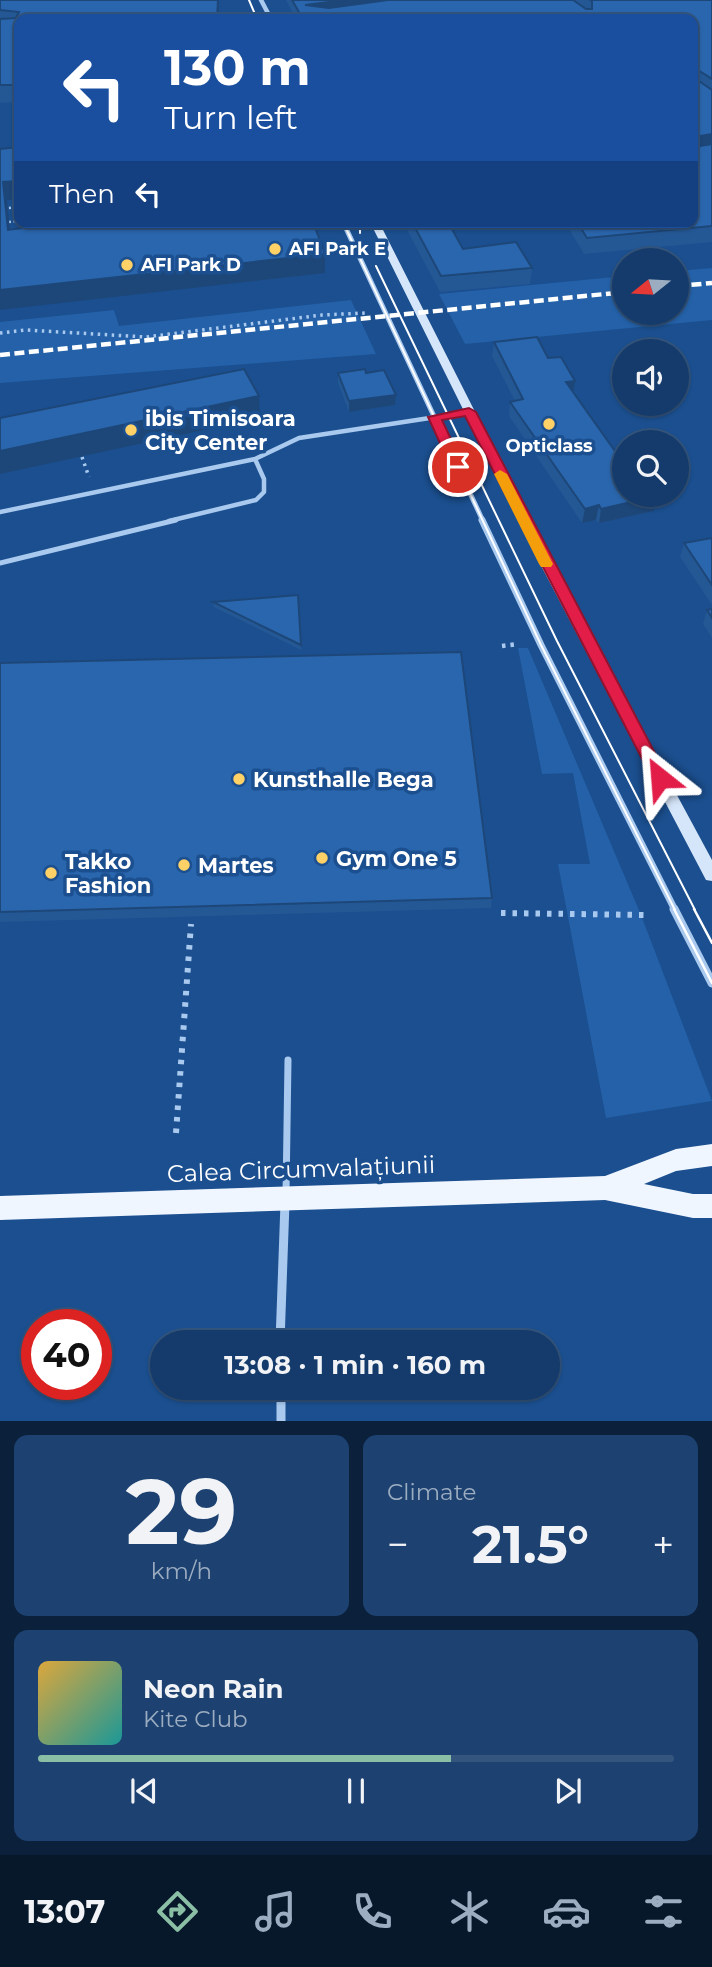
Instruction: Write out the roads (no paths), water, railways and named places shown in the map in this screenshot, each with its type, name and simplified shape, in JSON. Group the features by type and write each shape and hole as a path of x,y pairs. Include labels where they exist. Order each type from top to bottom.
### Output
{"main road":[{"name":"Calea Circumvalațiunii","path":"605,1188 676,1160 712,1155"},
{"name":"Calea Circumvalațiunii","path":"0,1208 605,1188 693,1206 712,1206"}],"street":[{"path":"346,228 541,645 712,983"},
{"path":"377,228 469,412 712,875"},
{"path":"280,1330 286,1197"},
{"path":"281,1400 281,1421"}],"lane":[{"path":"0,512 255,459 299,438 469,412"},
{"path":"0,563 256,500 264,492 264,479 255,459"},
{"path":"286,1197 288,1060"}],"tram line":[{"path":"249,0 255,14"},
{"path":"346,228 541,645 675,910"},
{"path":"360,228 360,233"},
{"path":"376,266 557,641 695,910"},
{"path":"674,909 712,983"},
{"path":"694,909 712,943"}],"railway":[{"path":"690,285 712,283"},
{"path":"0,355 612,293"}],"place":[{"name":"AFI Park E","path":"275,249"},
{"name":"AFI Park D","path":"127,265"},
{"name":"Opticlass","path":"549,424"},
{"name":"ibis Timisoara City Center","path":"131,430"},
{"name":"Kunsthalle Bega","path":"239,779"},
{"name":"Gym One 5","path":"322,858"},
{"name":"Martes","path":"184,865"},
{"name":"Takko Fashion","path":"51,873"}]}
